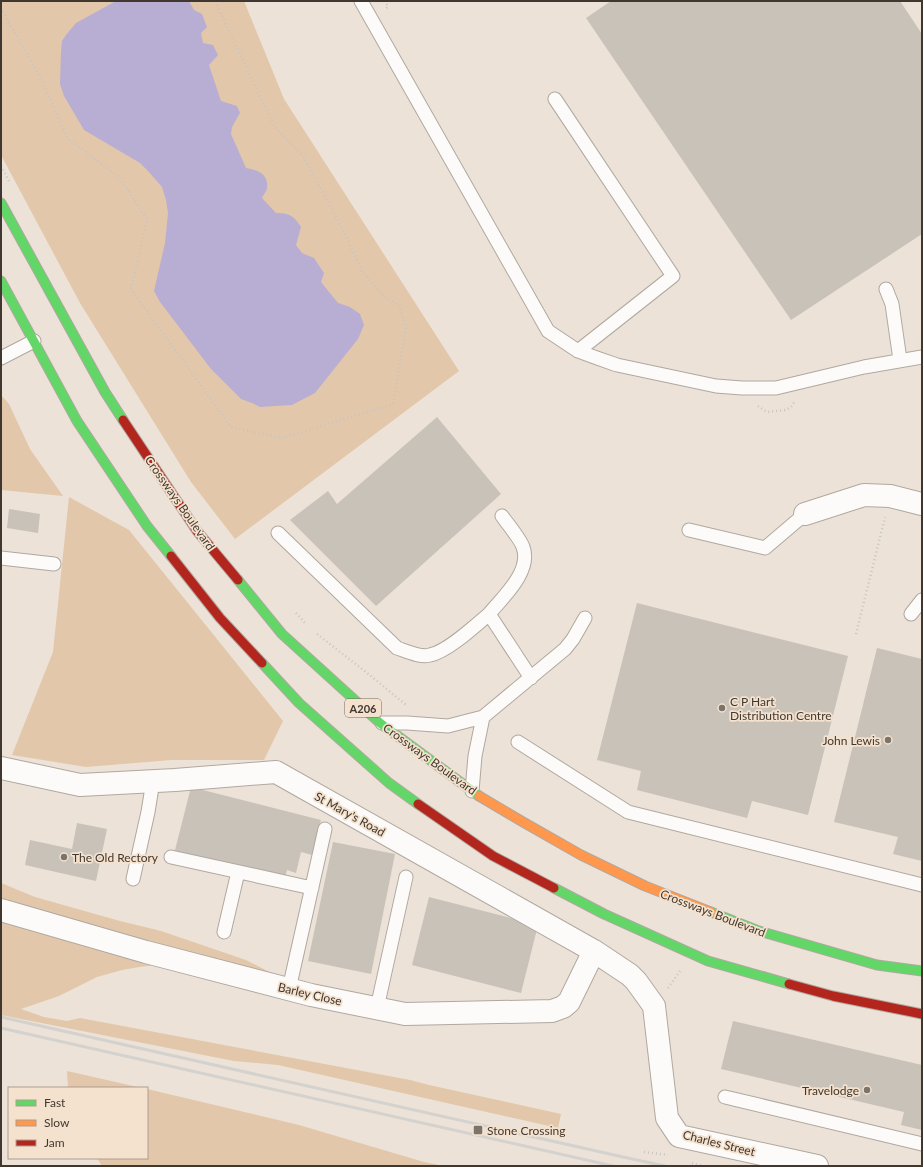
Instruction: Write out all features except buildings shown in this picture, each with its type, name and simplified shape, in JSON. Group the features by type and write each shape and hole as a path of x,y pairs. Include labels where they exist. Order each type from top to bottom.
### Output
{"main road":[{"name":"Crossways Boulevard","path":"1,203 105,392 197,531 282,634 380,723 472,791 581,855 645,886 759,931 877,965 922,971"},
{"path":"1,281 77,420 147,526 220,618 300,703 389,783 493,856 604,914 708,961 832,996 922,1014"}],"street":[{"path":"805,514 864,495 890,496 922,504"},
{"name":"St Mary's Road","path":"1,768 80,785 276,772 594,951 630,975 654,1006"},
{"name":"Barley Close","path":"1,910 146,952 311,995 405,1014 556,1010 563,1007 568,1002 594,951"},
{"name":"Charles Street","path":"654,1006 667,1118 679,1136 817,1166"}],"lane":[{"path":"361,1 548,331 578,351 617,364 716,386 742,388 776,388 864,367 922,357"},
{"path":"555,99 673,276 578,351"},
{"path":"886,289 892,304 900,360"},
{"path":"1,358 34,341"},
{"path":"689,530 765,548 805,514"},
{"path":"278,533 397,648 411,653 429,656 443,651 490,614 518,578 525,561 523,547 502,516"},
{"path":"1,558 54,564"},
{"path":"911,614 922,600"},
{"path":"490,614 532,678"},
{"path":"380,723 448,726 483,717 532,678 565,649 573,639 585,618"},
{"path":"472,791 475,756 483,717"},
{"path":"518,742 628,812 922,885"},
{"path":"133,879 148,812 153,781"},
{"path":"289,989 326,829"},
{"path":"171,857 312,888"},
{"path":"224,932 238,872"},
{"path":"377,1008 406,877"},
{"path":"725,1097 922,1144"}],"path":[{"path":"1,8 40,77 68,139 120,177 147,219 131,289 231,427 282,438 393,404 406,326 399,305 384,297 362,271 343,230 304,157 274,126 215,1"},
{"path":"1,166 11,185"},
{"path":"755,406 767,412 786,410 799,399"},
{"path":"856,634 885,515"},
{"path":"296,613 306,624"},
{"path":"312,630 410,708"},
{"path":"654,1006 692,954"},
{"path":"644,1152 675,1156"}],"shaded area":[{"path":"1,1 244,1 284,99 459,371 235,539 191,482 80,303 1,155"},
{"path":"116,1 189,1 194,10 202,14 207,27 201,33 203,43 213,45 218,55 209,65 221,101 237,106 240,113 232,127 231,134 246,168 255,170 264,176 267,189 262,198 276,213 291,216 301,227 296,245 302,253 314,258 324,273 321,282 338,303 350,307 360,314 364,325 358,339 315,393 292,405 260,407 241,399 211,369 160,302 154,291 165,243 168,213 162,187 140,163 84,130 64,96 60,84 62,41 76,23"},
{"path":"1,395 9,404 30,449 63,496 1,490"},
{"path":"69,497 129,530 283,721 264,760 171,760 86,767 12,755 53,652"},
{"path":"1,883 35,897 161,931 246,960 279,977 164,964 139,967 97,977 59,996 21,1009 44,1017 67,1021 80,1018 410,1080 561,1114 558,1128 278,1065 234,1061 1,1015"},
{"path":"67,1071 138,1087 68,1087"},
{"path":"148,1089 299,1125 424,1162 444,1166 102,1166 98,1159 148,1159"}],"railway":[{"path":"1,1017 665,1166"},
{"path":"1,1028 613,1166"}],"traffic: fast":[{"path":"1,203 105,392 123,420"},
{"path":"1,281 77,421 147,526 171,556"},
{"path":"238,580 282,634 380,723 479,796"},
{"path":"262,663 299,703 389,783 418,804"},
{"path":"554,888 604,914 708,961 789,984"},
{"path":"711,912 759,931 877,965 922,971"}],"traffic: slow":[{"path":"479,796 581,855 645,886 711,912"}],"traffic: jam":[{"path":"123,420 197,531 238,580"},
{"path":"171,556 220,618 262,663"},
{"path":"418,804 493,856 554,888"},
{"path":"789,984 833,996 922,1014"}],"place":[{"name":"C P Hart Distribution Centre","path":"722,708"},
{"name":"John Lewis","path":"888,740"},
{"name":"The Old Rectory","path":"64,857"},
{"name":"Travelodge","path":"867,1090"},
{"name":"Stone Crossing","path":"478,1130"}]}
